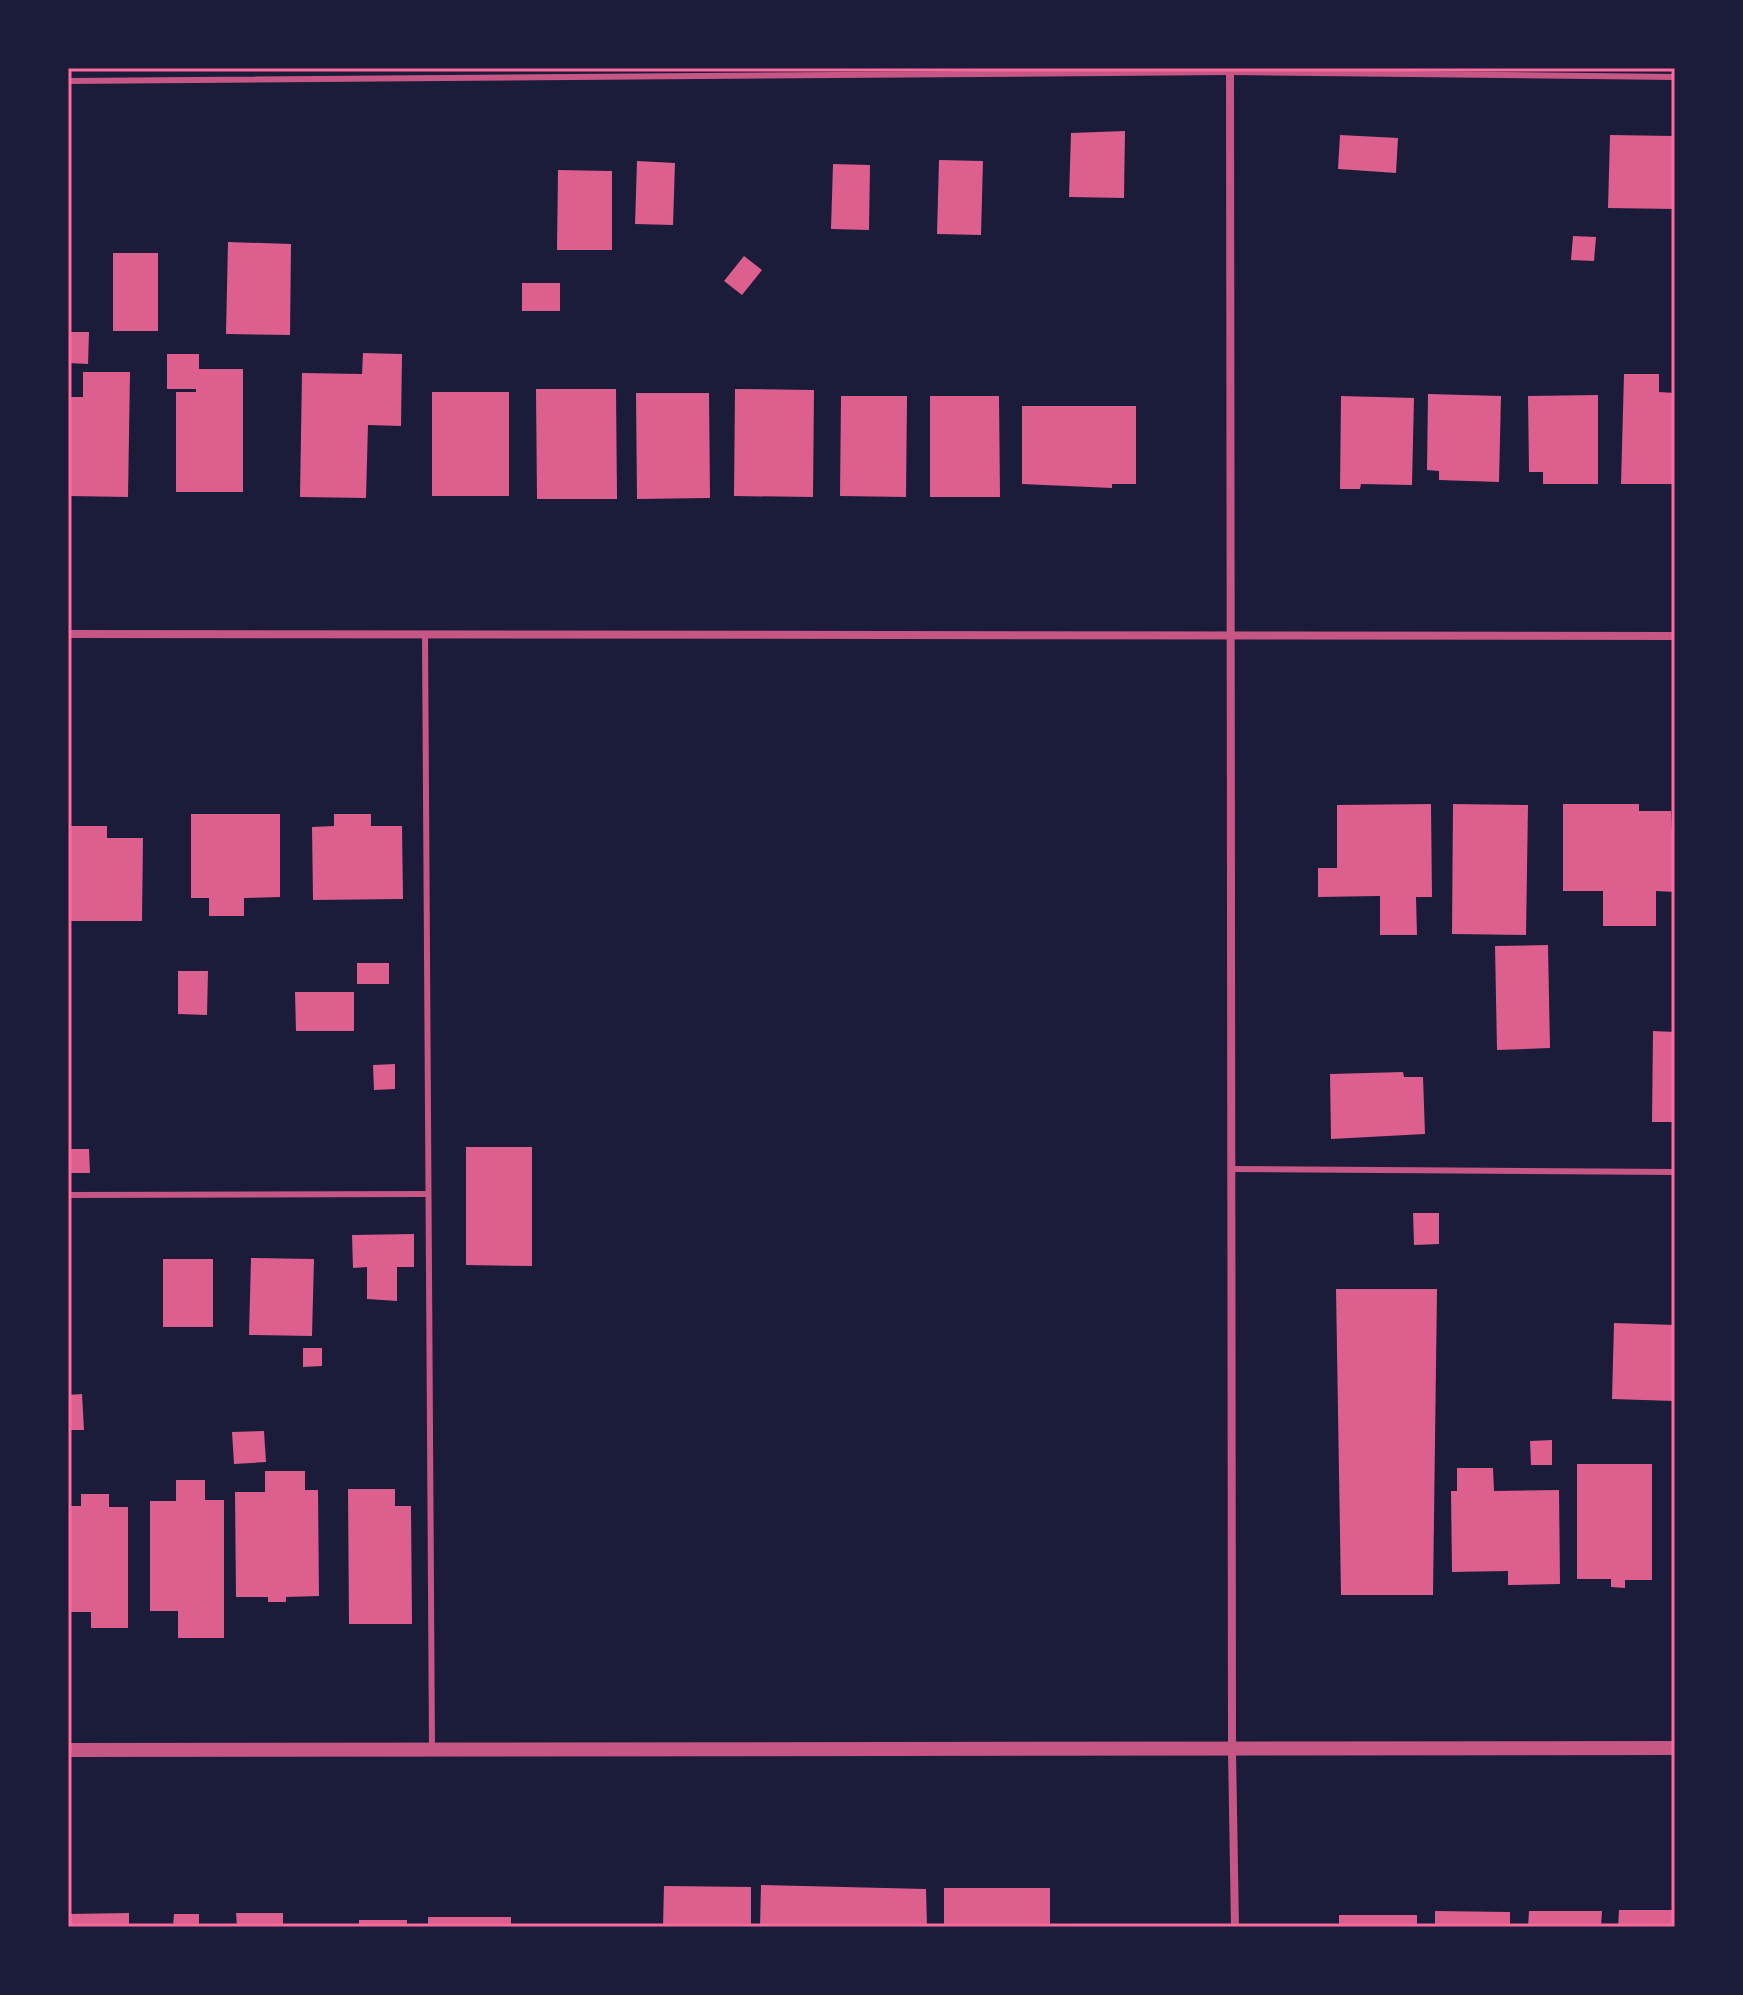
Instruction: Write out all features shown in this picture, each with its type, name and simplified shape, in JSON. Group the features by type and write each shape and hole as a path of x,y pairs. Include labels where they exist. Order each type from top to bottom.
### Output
{"street":[{"path":"1230,70 1229,637 1235,1927"},
{"path":"68,634 1675,636"},
{"path":"68,1750 1675,1748"}],"lane":[{"path":"68,81 1230,70 1675,77"},
{"path":"425,634 432,1750"},
{"path":"1231,1169 1675,1172"},
{"path":"68,1195 427,1194"}],"building":[{"path":"1125,131 1124,198 1069,197 1071,133"},
{"path":"1340,135 1398,138 1396,173 1338,169"},
{"path":"1610,135 1675,136 1675,209 1608,208"},
{"path":"939,160 983,161 981,235 937,234"},
{"path":"637,161 675,163 673,225 635,224"},
{"path":"833,164 870,165 869,230 831,229"},
{"path":"558,170 612,171 612,250 557,250"},
{"path":"1573,236 1596,237 1594,261 1571,260"},
{"path":"228,242 291,244 290,335 226,334"},
{"path":"113,253 158,253 158,331 113,331"},
{"path":"744,256 762,270 742,295 724,281"},
{"path":"522,283 560,283 560,311 522,311"},
{"path":"68,332 89,332 88,364 68,363"},
{"path":"363,353 402,354 401,426 368,425 366,498 300,497 302,373 362,374"},
{"path":"167,354 199,354 199,369 243,369 243,492 176,492 176,392 196,392 196,389 167,389"},
{"path":"83,372 130,372 128,497 68,496 68,397 83,397"},
{"path":"1624,374 1659,374 1659,392 1675,393 1675,484 1621,484"},
{"path":"536,389 616,389 617,499 537,499"},
{"path":"735,389 814,390 813,497 734,496"},
{"path":"432,392 509,392 509,496 432,496"},
{"path":"636,393 709,393 710,498 637,499"},
{"path":"1428,394 1501,396 1499,482 1439,480 1439,471 1427,470"},
{"path":"1598,395 1598,484 1543,484 1543,472 1529,472 1528,396"},
{"path":"841,396 907,396 906,497 840,496"},
{"path":"930,396 999,396 1000,497 930,497"},
{"path":"1341,396 1414,398 1412,485 1361,484 1360,489 1340,489"},
{"path":"1022,406 1136,406 1136,484 1112,484 1112,488 1022,484"},
{"path":"1431,804 1432,897 1416,897 1417,935 1380,935 1380,896 1318,897 1318,868 1337,868 1337,805"},
{"path":"1453,804 1528,805 1526,935 1452,934"},
{"path":"1563,804 1639,804 1639,811 1671,811 1675,892 1656,891 1656,926 1603,926 1603,891 1563,891"},
{"path":"191,814 280,814 280,897 244,898 244,916 209,916 209,898 191,898"},
{"path":"334,814 371,814 371,826 402,826 403,899 313,900 312,827 334,826"},
{"path":"68,826 107,826 107,838 143,838 142,921 68,921"},
{"path":"1548,945 1550,1048 1497,1050 1495,946"},
{"path":"357,963 389,963 389,984 357,984"},
{"path":"178,971 208,971 207,1015 178,1014"},
{"path":"295,992 354,992 354,1031 296,1031"},
{"path":"1653,1031 1675,1032 1675,1122 1652,1122"},
{"path":"395,1064 395,1089 374,1090 373,1065"},
{"path":"1403,1072 1404,1077 1423,1077 1425,1134 1331,1139 1330,1074"},
{"path":"466,1147 532,1147 532,1266 466,1265"},
{"path":"68,1149 89,1149 90,1173 68,1173"},
{"path":"1413,1213 1439,1213 1439,1244 1414,1245"},
{"path":"414,1234 414,1267 397,1267 397,1301 367,1299 367,1267 353,1268 352,1235"},
{"path":"251,1258 314,1259 312,1336 249,1335"},
{"path":"163,1259 213,1259 213,1327 163,1327"},
{"path":"1336,1289 1437,1289 1433,1595 1341,1595"},
{"path":"1614,1323 1675,1325 1675,1401 1612,1399"},
{"path":"303,1348 322,1348 322,1366 303,1367"},
{"path":"82,1394 84,1430 68,1430 68,1395"},
{"path":"264,1431 266,1462 234,1464 232,1432"},
{"path":"1552,1440 1552,1465 1531,1465 1530,1441"},
{"path":"1577,1464 1652,1464 1652,1580 1625,1580 1625,1588 1611,1587 1611,1579 1577,1579"},
{"path":"1457,1468 1493,1468 1494,1491 1559,1490 1560,1584 1508,1585 1508,1571 1452,1572 1451,1491 1457,1491"},
{"path":"265,1471 305,1471 305,1490 318,1490 319,1596 286,1597 286,1602 268,1602 268,1597 236,1597 235,1492 265,1492"},
{"path":"176,1480 205,1480 205,1500 224,1500 224,1638 178,1638 178,1611 150,1611 150,1501 176,1501"},
{"path":"348,1489 395,1489 395,1506 411,1506 412,1624 349,1624"},
{"path":"81,1494 109,1494 109,1507 128,1507 128,1628 91,1628 91,1612 68,1612 68,1506 81,1506"},
{"path":"761,1885 926,1889 927,1927 760,1927"},
{"path":"664,1886 751,1887 751,1927 663,1927"},
{"path":"944,1888 1050,1888 1050,1927 944,1927"},
{"path":"1619,1910 1675,1910 1675,1927 1618,1927"},
{"path":"1435,1911 1510,1912 1510,1927 1435,1927"},
{"path":"1529,1911 1602,1911 1601,1927 1528,1927"},
{"path":"129,1913 129,1927 68,1927 68,1914"},
{"path":"236,1913 283,1913 283,1927 237,1927"},
{"path":"174,1914 199,1914 199,1927 173,1927"},
{"path":"1339,1915 1417,1915 1417,1927 1339,1927"},
{"path":"428,1917 511,1917 511,1927 428,1927"},
{"path":"359,1920 407,1920 407,1927 359,1927"}]}
